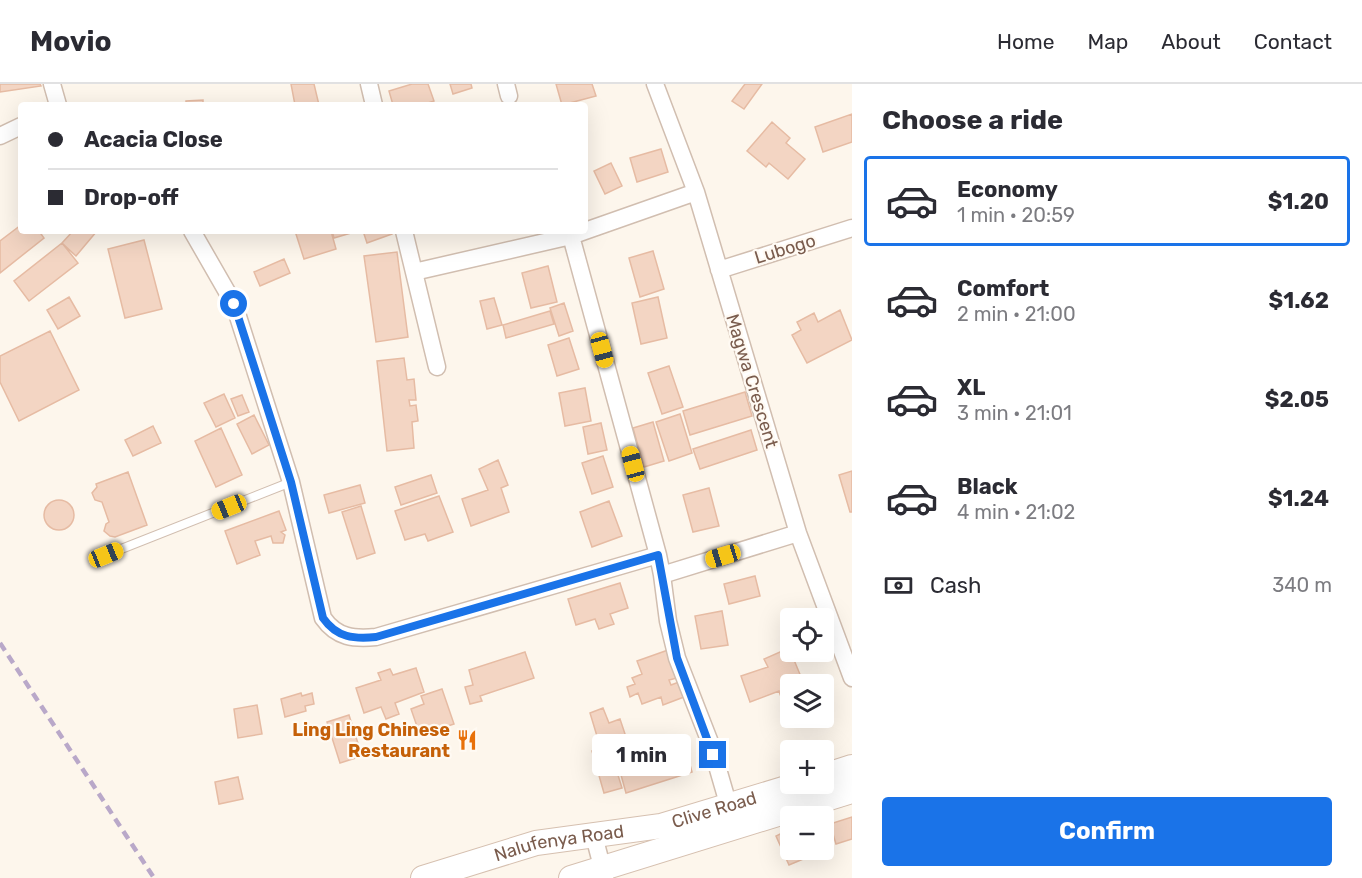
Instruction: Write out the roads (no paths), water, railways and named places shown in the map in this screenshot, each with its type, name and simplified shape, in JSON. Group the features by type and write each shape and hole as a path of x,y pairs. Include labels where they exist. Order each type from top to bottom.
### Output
{"street":[{"path":"52,84 57,102"},
{"path":"369,84 373,102"},
{"name":"Magwa Crescent","path":"656,84 696,192 798,533 852,678"},
{"path":"0,136 18,127"},
{"path":"588,230 696,192"},
{"name":"Lubogo","path":"718,270 852,228"},
{"path":"194,234 234,304 291,482 323,618 330,627 350,638 376,637 658,555"},
{"path":"405,234 437,367"},
{"path":"414,272 576,234"},
{"path":"580,234 658,555 668,621 677,658 711,746 729,807"},
{"path":"662,575 798,533"},
{"path":"834,773 852,767"},
{"name":"Clive Road","path":"661,826 780,790"},
{"name":"Clive Road","path":"686,844 852,791"},
{"name":"Nalufenya Road","path":"423,878 536,843 661,826"},
{"path":"594,836 603,873"},
{"name":"Nalufenya Road","path":"571,878 603,873 686,844"}],"lane":[{"path":"106,555 291,482"}],"railway":[{"path":"0,643 154,878"}],"place":[{"name":"Ling Ling Chinese Restaurant","path":"467,740"}]}
